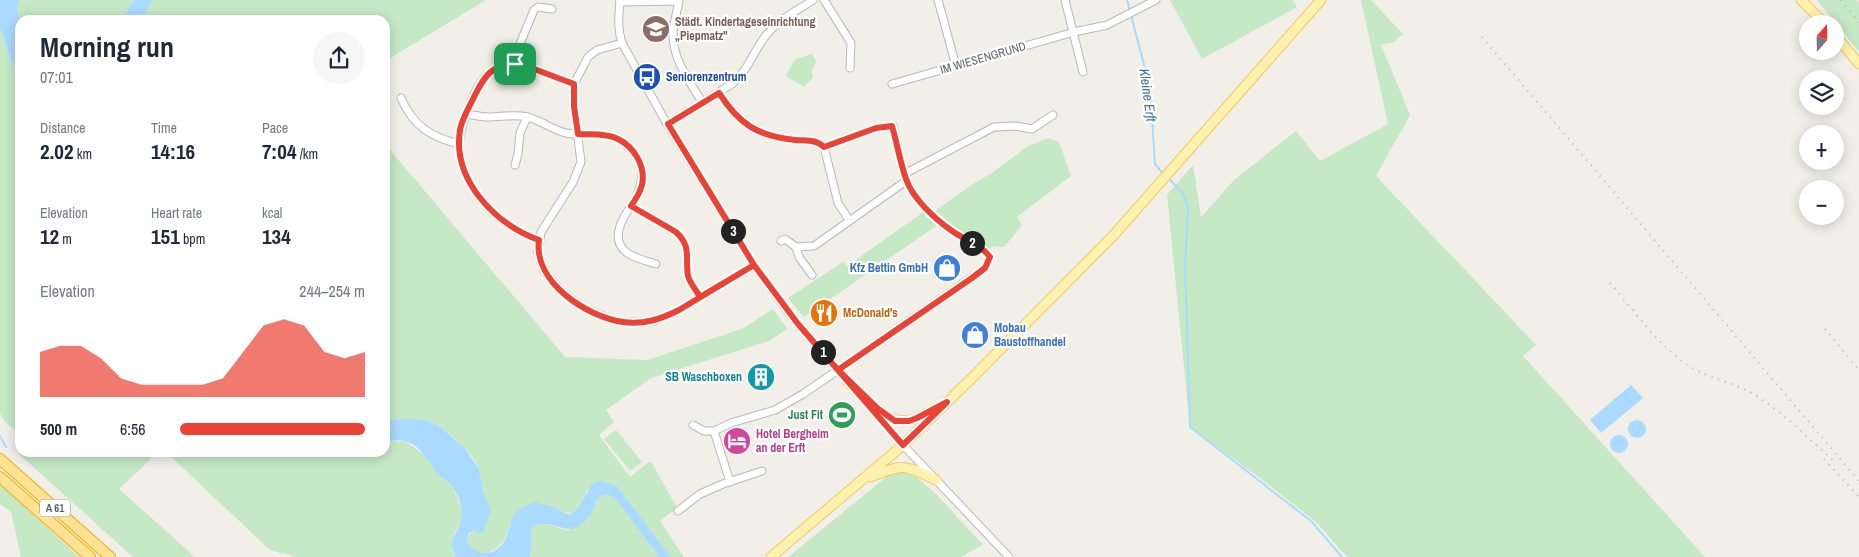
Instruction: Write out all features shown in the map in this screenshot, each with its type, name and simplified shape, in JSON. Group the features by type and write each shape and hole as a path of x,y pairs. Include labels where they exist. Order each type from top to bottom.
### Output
{"highway":[{"name":"A 61","path":"0,459 110,557"},
{"name":"A 61","path":"0,477 90,557"}],"main road":[{"path":"771,557 903,445 1105,244 1321,0"},
{"path":"1802,0 1816,15"},
{"path":"1844,46 1859,64"},
{"path":"847,381 877,408 895,421 909,421 947,402"},
{"path":"865,479 900,466 912,469 936,480"}],"street":[{"path":"702,102 682,69 674,49 673,34 680,0 620,1 618,19 619,35 622,43 668,124 754,265 790,314 847,381 903,445 1009,557"},
{"path":"668,124 719,93 741,76 767,34 813,0"},
{"path":"824,0 851,43 850,68"},
{"path":"938,0 956,66"},
{"path":"1065,0 1083,72"},
{"name":"IM WIESENGRUND","path":"892,84 1074,32 1107,25 1136,12 1156,0"},
{"path":"515,64 519,46 532,13 538,8 552,9"},
{"path":"622,43 598,50 588,57 574,84 574,106 581,162 576,176 544,227 539,240 540,260 544,271 571,300 597,314 624,322 655,321 679,310 754,265"},
{"path":"539,240 517,231 495,215 466,178 461,163 460,129 479,88 489,73 504,64 526,66 574,84"},
{"path":"719,93 731,111 754,130 776,137 819,142 824,147 838,203 850,220"},
{"path":"402,98 407,109 425,131 440,139 459,144"},
{"path":"466,114 486,117 516,115 527,117 559,131 617,138 628,146 640,161 643,183 639,194 618,230 619,244 629,254 656,264"},
{"path":"796,247 814,246 905,177 994,128 1015,126 1032,129 1053,115"},
{"path":"515,165 520,133 527,117"},
{"path":"693,425 704,431 714,431 731,423 775,410 803,394 985,268 990,257 984,249 960,237 942,224 919,200 905,177 892,126 876,128 824,147"},
{"path":"631,206 676,232 685,242 688,254 689,279 700,297"},
{"path":"781,241 785,239 796,247 799,257 812,275"},
{"path":"714,431 730,482"},
{"path":"678,511 700,494 762,471"}],"green space":[{"path":"19,0 133,0 126,15 19,15 17,9"},
{"path":"153,0 486,0 390,58 390,15 145,15"},
{"path":"1170,0 1293,0 1297,7 1202,59"},
{"path":"1361,0 1371,0 1403,34 1394,42 1381,45 1410,115 1376,176 1536,345 1523,356 1705,557 1347,557 1316,522 1190,427 1167,195 1193,165 1201,217 1234,180 1296,131 1320,161 1388,124"},
{"path":"1817,0 1857,0 1859,3 1859,52 1844,33 1844,15 1829,15"},
{"path":"0,27 12,63 15,66 15,430 4,421 0,413"},
{"path":"812,54 816,61 812,72 813,77 804,87 786,76 795,59"},
{"path":"1048,138 1059,142 1071,176 1017,217 1022,225 1004,247 994,246 989,249 969,238 935,211 992,173 1028,146"},
{"path":"390,150 565,357 647,360 742,329 773,309 787,329 769,341 651,378 606,410 614,422 599,435 630,477 649,462 652,463 677,508 660,521 684,557 671,557 617,486 587,490 581,503 571,513 560,511 553,507 510,524 507,534 497,548 487,553 478,552 470,546 467,540 477,525 491,511 482,489 479,470 471,455 456,439 430,422 423,420 390,420"},
{"path":"925,211 939,224 804,317 788,298 843,262 847,266"},
{"path":"616,430 642,462 630,471 604,439"},
{"path":"405,441 426,456 438,474 452,486 462,509 463,518 454,534 452,552 456,557 296,557 270,550 171,457 390,457 390,442"},
{"path":"22,457 153,457 119,489 195,557 133,557"},
{"path":"895,470 915,476 935,493 983,545 960,557 788,557"},
{"path":"0,484 79,557 21,557 11,512 0,504"},
{"path":"606,495 614,497 659,557 529,557 532,548 533,526 543,522 569,530 589,517 599,497"}],"water":[{"path":"0,0 19,0 17,9 19,15 15,15 15,67 12,63 0,27"},
{"path":"133,0 153,0 145,15 126,15"},
{"path":"1631,385 1643,398 1601,433 1590,420"},
{"path":"390,420 426,420 439,426 464,447 479,469 483,491 491,510 483,532 479,533 475,530 469,533 467,540 474,550 484,553 500,547 506,539 514,515 534,502 553,507 566,514 571,514 578,508 592,484 600,481 617,486 671,557 659,557 614,497 606,495 599,497 590,515 582,524 575,528 562,528 549,524 533,526 532,548 529,557 456,557 452,545 462,516 462,510 455,490 437,473 419,449 402,440 390,441"},
{"path":"1637,420 1643,423 1646,429 1643,435 1637,438 1631,435 1628,429 1631,423"},
{"path":"1619,435 1625,438 1628,444 1625,450 1619,453 1613,450 1610,444 1613,438"}],"waterway":[{"name":"Kleine Erft","path":"1127,0 1130,11"},
{"name":"Kleine Erft","path":"1131,15 1150,87 1155,164 1164,175"},
{"path":"1168,178 1183,193 1188,209 1185,265 1190,427 1311,521 1342,557"},
{"path":"0,436 6,447"}],"railway":[{"path":"1841,0 1859,22"},
{"path":"1482,37 1859,481"},
{"path":"1610,283 1655,336 1675,356 1703,373 1758,397 1788,420 1834,461"},
{"path":"1825,329 1859,370"},
{"path":"1824,459 1859,497"}],"place":[{"name":"Städt. Kindertageseinrichtung „Piepmatz\"","path":"656,29"},
{"name":"Seniorenzentrum","path":"647,77"},
{"name":"Kfz Bettin GmbH","path":"947,268"},
{"name":"McDonald's","path":"824,313"},
{"name":"Mobau Baustoffhandel","path":"975,335"},
{"name":"SB Waschboxen","path":"761,377"},
{"name":"Just Fit","path":"842,415"},
{"name":"Hotel Bergheim an der Erft","path":"737,441"}],"route":[{"path":"515,64 504,64 489,73 466,114 460,129 459,144 461,163 466,178 495,215 517,231 539,240 538,253 544,271 562,292 584,308 612,320 624,322 655,321 668,316 679,310 700,297 718,286 754,265 668,124 719,93 731,111 754,130 776,137 819,142 824,147 876,128 892,126 906,181 919,200 942,224 960,237 984,249 990,257 985,268 972,278 838,370 847,381 877,408 895,421 909,421 947,402 903,445 847,381 798,324 754,265 734,277 700,297 689,279 688,254 685,242 676,232 631,206 639,194 643,183 640,161 634,153 617,138 578,134 573,95 574,84 526,66 515,64"}]}
